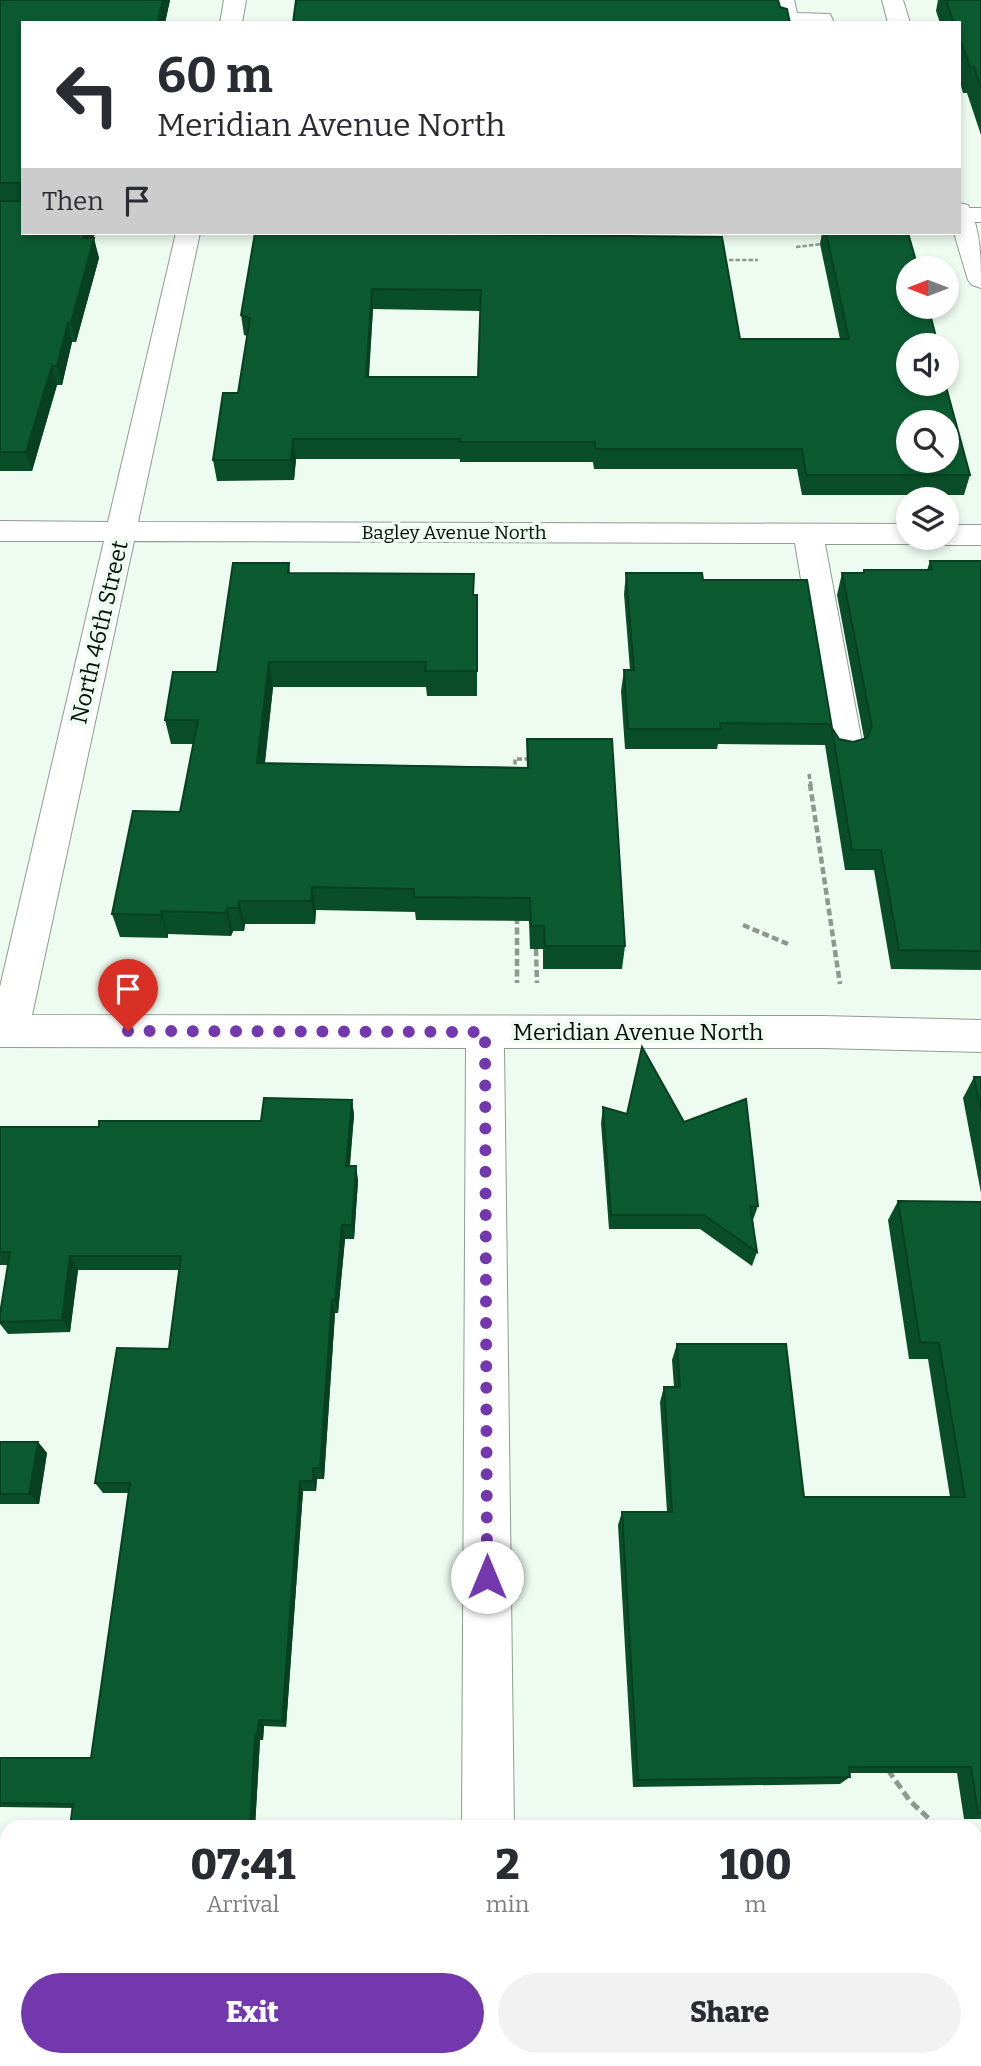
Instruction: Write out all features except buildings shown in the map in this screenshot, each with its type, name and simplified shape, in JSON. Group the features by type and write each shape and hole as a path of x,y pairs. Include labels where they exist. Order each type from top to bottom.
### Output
{"street":[{"path":"230,21 233,0 244,0"},
{"path":"784,0 788,19 822,21"},
{"path":"892,0 898,21"},
{"path":"965,214 981,280"},
{"name":"North 46th Street","path":"5,1031 188,235"},
{"name":"Bagley Avenue North","path":"0,531 896,534"},
{"path":"808,534 846,748"},
{"path":"959,535 981,535"},
{"name":"Meridian Avenue North","path":"5,1031 823,1032 981,1036"},
{"path":"485,1032 488,1820"}],"path":[{"path":"796,247 828,243 827,236"},
{"path":"729,260 758,260"},
{"path":"515,774 515,760 540,760"},
{"path":"807,765 840,984"},
{"path":"517,913 517,983"},
{"path":"743,925 788,944"},
{"path":"536,949 537,983"},
{"path":"887,1768 910,1801 930,1820"}],"route":[{"path":"128,1031 485,1032 487,1577"}]}
